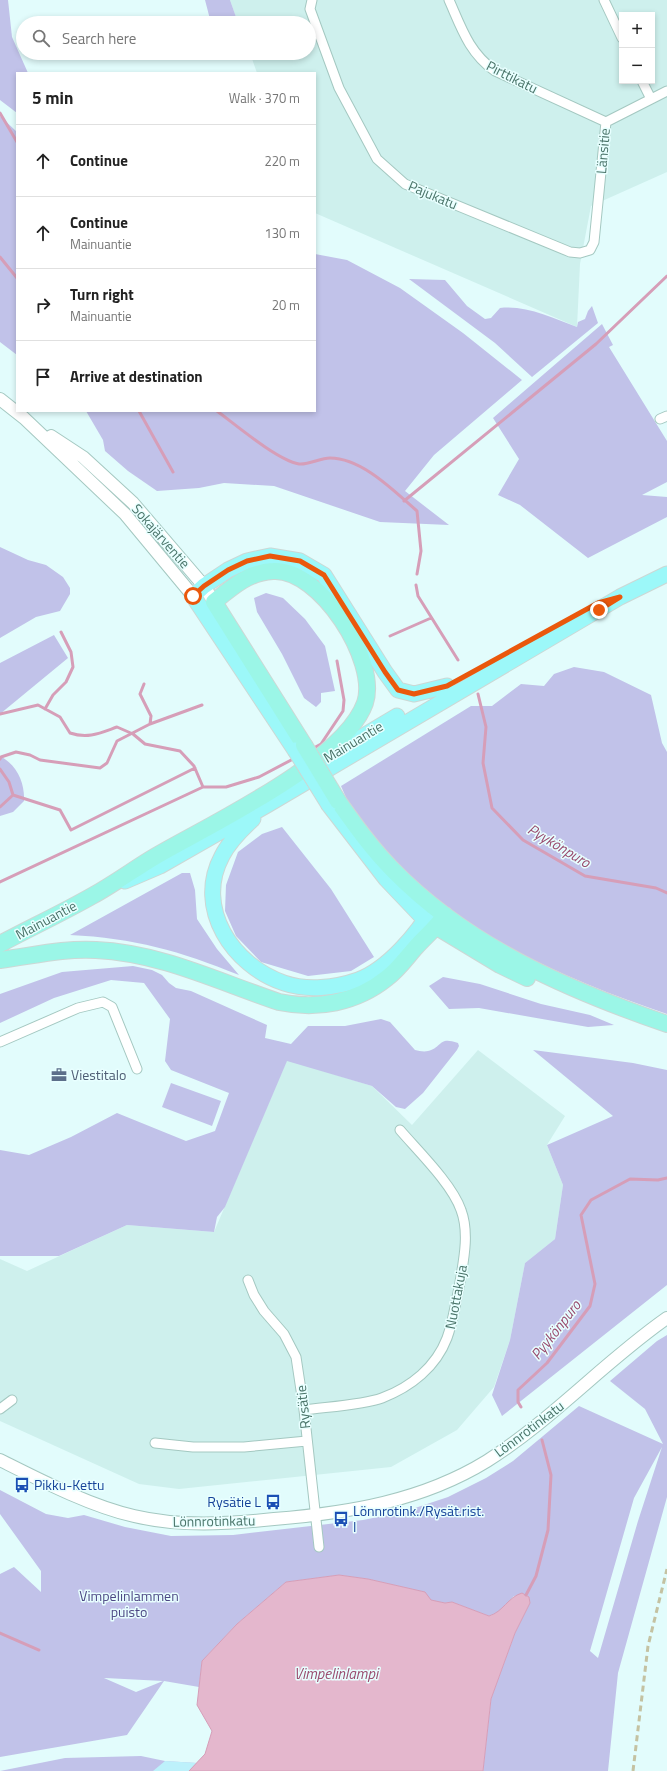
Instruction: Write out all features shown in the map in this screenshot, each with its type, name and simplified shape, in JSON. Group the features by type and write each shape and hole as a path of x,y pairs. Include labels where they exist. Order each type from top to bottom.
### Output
{"highway":[{"path":"203,598 229,589 250,575 275,571 297,576 314,588 328,603 360,654 366,672 367,687 364,703 354,721 341,736 294,777"},
{"name":"Sokajärventie","path":"203,598 334,803 435,917 477,938 534,970 663,1022"},
{"name":"Mainuantie","path":"0,944 92,896 155,856 294,777"},
{"path":"0,960 40,952 82,949 118,952 180,966 279,1002 296,1006 337,1004 365,992 387,978 435,917"}],"main road":[{"path":"203,598 228,570 247,561 270,556 300,561 324,575 398,690 414,694 447,686"},
{"name":"Mainuantie","path":"92,896 160,866 267,805 620,597 667,574"},
{"name":"Mainuantie","path":"294,777 447,686 598,603 620,597"},
{"path":"267,805 228,846 221,857 213,882 214,908 222,932 240,956 255,968 272,978 300,986 330,987 360,980 387,961 435,917"}],"street":[{"name":"Pajukatu","path":"312,0 310,9 313,16"},
{"name":"Pirttikatu","path":"449,0 466,37 482,62 495,71 606,122"},
{"path":"604,0 619,32"},
{"name":"Pajukatu","path":"316,25 339,88 377,159 405,184 570,252 580,254 590,250"},
{"path":"644,84 651,99"},
{"name":"Länsitie","path":"590,250 595,231 606,122 667,91"},
{"name":"Sokajärventie","path":"0,399 16,412"},
{"name":"Sokajärventie","path":"16,412 83,457 133,503 203,598"},
{"path":"0,1042 78,1008 103,1002 112,1007 138,1069"},
{"name":"Nuottakuja","path":"304,1410 381,1399 403,1388 427,1370 441,1352 449,1332 461,1275 465,1241 461,1209 442,1180 400,1130"},
{"name":"Rysätie","path":"248,1280 254,1295 291,1345 299,1372 314,1515 319,1547"},
{"name":"Lönnrotinkatu","path":"0,1460 98,1505 132,1516 167,1523 201,1524 350,1511 424,1492 468,1472 515,1442 537,1425 667,1318"},
{"path":"0,1409 12,1400"},
{"path":"155,1443 200,1447 244,1447 307,1441"}],"shaded area":[{"path":"230,0 667,0 667,172 591,206 580,264 577,327 316,213 316,72 257,72 252,60 316,60 316,16 236,16"},
{"path":"478,1050 565,1116 547,1145 563,1185 555,1239 525,1263 510,1340 494,1387 457,1430 391,1467 179,1489 139,1484 0,1421 0,1259 27,1271 127,1225 214,1232 287,1060 372,1086 412,1125"}],"green space":[{"path":"0,0 8,0 12,37 16,46 16,60 22,60 28,72 16,72 16,112 0,100"},
{"path":"205,0 230,0 236,16 209,16"},
{"path":"0,116 16,131 16,354 0,342"},
{"path":"316,254 347,260 400,288 463,333 522,380 434,455 405,491 449,525 380,522 274,486 224,483 199,488 157,491 128,471 105,451 103,440 87,412 316,412"},
{"path":"409,279 445,280 467,306 485,319 491,318 500,308 520,308 539,313 577,327 578,322 585,319 592,306 598,323 532,377 495,343"},
{"path":"602,324 613,345 609,347 667,441 667,482 642,495 667,497 667,517 588,558 520,505 498,495 519,459 493,418"},
{"path":"0,547 28,560 46,565 63,577 70,588 70,594 60,611 36,617 0,638"},
{"path":"266,593 283,598 305,619 325,646 335,691 321,693 321,702 316,707 304,698 282,654 257,612 254,598"},
{"path":"54,635 68,658 0,714 0,663"},
{"path":"574,667 604,672 651,695 662,743 667,752 667,1014 579,981 535,961 493,939 453,913 416,884 383,851 354,813 341,786 471,706 492,706 521,684 544,686 554,674"},
{"path":"0,756 11,764 19,775 23,788 24,801 13,812 0,816"},
{"path":"282,827 331,889 374,957 351,971 308,976 261,962 236,936 225,911 226,885 238,852 262,834"},
{"path":"182,873 190,873 195,890 197,919 217,949 239,975 197,959 156,947 115,939 70,935"},
{"path":"133,966 152,970 162,975 176,988 191,991 267,1025 265,1038 291,1044 308,1026 345,1026 381,1019 390,1022 415,1050 428,1051 444,1041 458,1043 459,1046 423,1093 405,1109 396,1107 372,1086 287,1061 225,1207 217,1217 214,1232 127,1225 59,1256 0,1256 0,1150 29,1155 71,1137 117,1113 186,1141 215,1131 229,1093 171,1070 165,1061 170,1019 144,983 111,980 54,998 0,1023 0,994 62,972"},
{"path":"443,977 480,984 541,1004 590,1015 614,1025 588,1027 479,1008 449,1009 429,986"},
{"path":"533,1050 633,1063 667,1070 667,1285 502,1416 492,1395 510,1340 525,1263 555,1239 563,1185 547,1145 613,1116"},
{"path":"171,1083 221,1101 212,1126 162,1107"},
{"name":"Vimpelinlammen puisto","path":"667,1335 667,1497 618,1673 608,1771 483,1771 491,1699 515,1633 530,1603 529,1597 526,1595 514,1596 499,1612 489,1616 452,1602 445,1603 430,1600 424,1592 368,1579 339,1575 286,1582 237,1624 202,1661 199,1687 164,1681 127,1735 0,1757 0,1574 14,1567 41,1592 41,1571 0,1514 0,1490 46,1514 68,1518 84,1515 125,1527 171,1536 233,1535 363,1520 403,1512 448,1497 486,1478 513,1461 579,1406 663,1444 645,1409 610,1381 657,1341","holes":["662,1447 638,1521 598,1658 590,1651 634,1498","105,1678 163,1681 136,1692"]},
{"path":"141,1756 165,1761 197,1763 189,1771 0,1771 65,1758"}],"sand":[{"path":"165,1761 197,1763 189,1771 153,1771"}],"water":[{"name":"Vimpelinlampi","path":"339,1575 368,1579 425,1592 431,1600 445,1603 452,1602 489,1616 498,1611 517,1595 522,1593 529,1597 530,1603 515,1633 491,1699 483,1771 189,1771 205,1754 212,1731 197,1705 202,1661 237,1624 286,1582"}],"waterway":[{"name":"Pyykönpuro","path":"0,113 16,140"},
{"path":"0,257 16,277"},
{"path":"404,501 596,344 667,276"},
{"path":"140,412 173,472"},
{"name":"Pyykönpuro","path":"218,412 268,449 290,461 303,464 326,458 342,459 366,469 388,485 417,511 421,551 417,574"},
{"name":"Pyykönpuro","path":"416,585 418,596 458,660"},
{"path":"390,636 431,618"},
{"path":"45,709 53,695 66,682 73,667 71,652 61,632"},
{"path":"312,749 321,744 343,711 344,700 337,661"},
{"path":"0,759 1,757 16,752 30,755 40,760 100,768 107,763 117,741 150,724 151,716 140,694 144,684"},
{"name":"Pyykönpuro","path":"478,694 486,727 483,763 492,808 523,840 585,876 656,888 667,893"},
{"path":"0,714 38,705 60,717 70,733 76,735 99,733 117,727 133,734 145,744 180,751 194,766 203,787"},
{"path":"150,724 202,705"},
{"path":"0,882 203,787 226,787 259,777 295,758"},
{"path":"0,807 13,795 60,810 71,830 195,768"},
{"path":"0,769 9,782 13,795"},
{"name":"Pyykönpuro","path":"521,1407 518,1402 518,1390 547,1363 590,1306 595,1284 581,1215 591,1200 630,1179 658,1180 667,1178"},
{"name":"Pyykönpuro","path":"526,1595 536,1576 548,1530 551,1475 542,1440"},
{"path":"0,1633 39,1650"}],"railway":[{"path":"633,1771 648,1646 667,1569"}],"place":[{"name":"Viestitalo","path":"59,1075"},
{"name":"Pikku-Kettu","path":"22,1485"},
{"name":"Rysätie L","path":"273,1502"},
{"name":"Lönnrotink./Rysät.rist. I","path":"341,1519"}],"route":[{"path":"193,596 204,586 228,570 247,561 270,556 300,561 324,575 398,690 414,694 447,686 598,603 620,597 599,610"}]}
